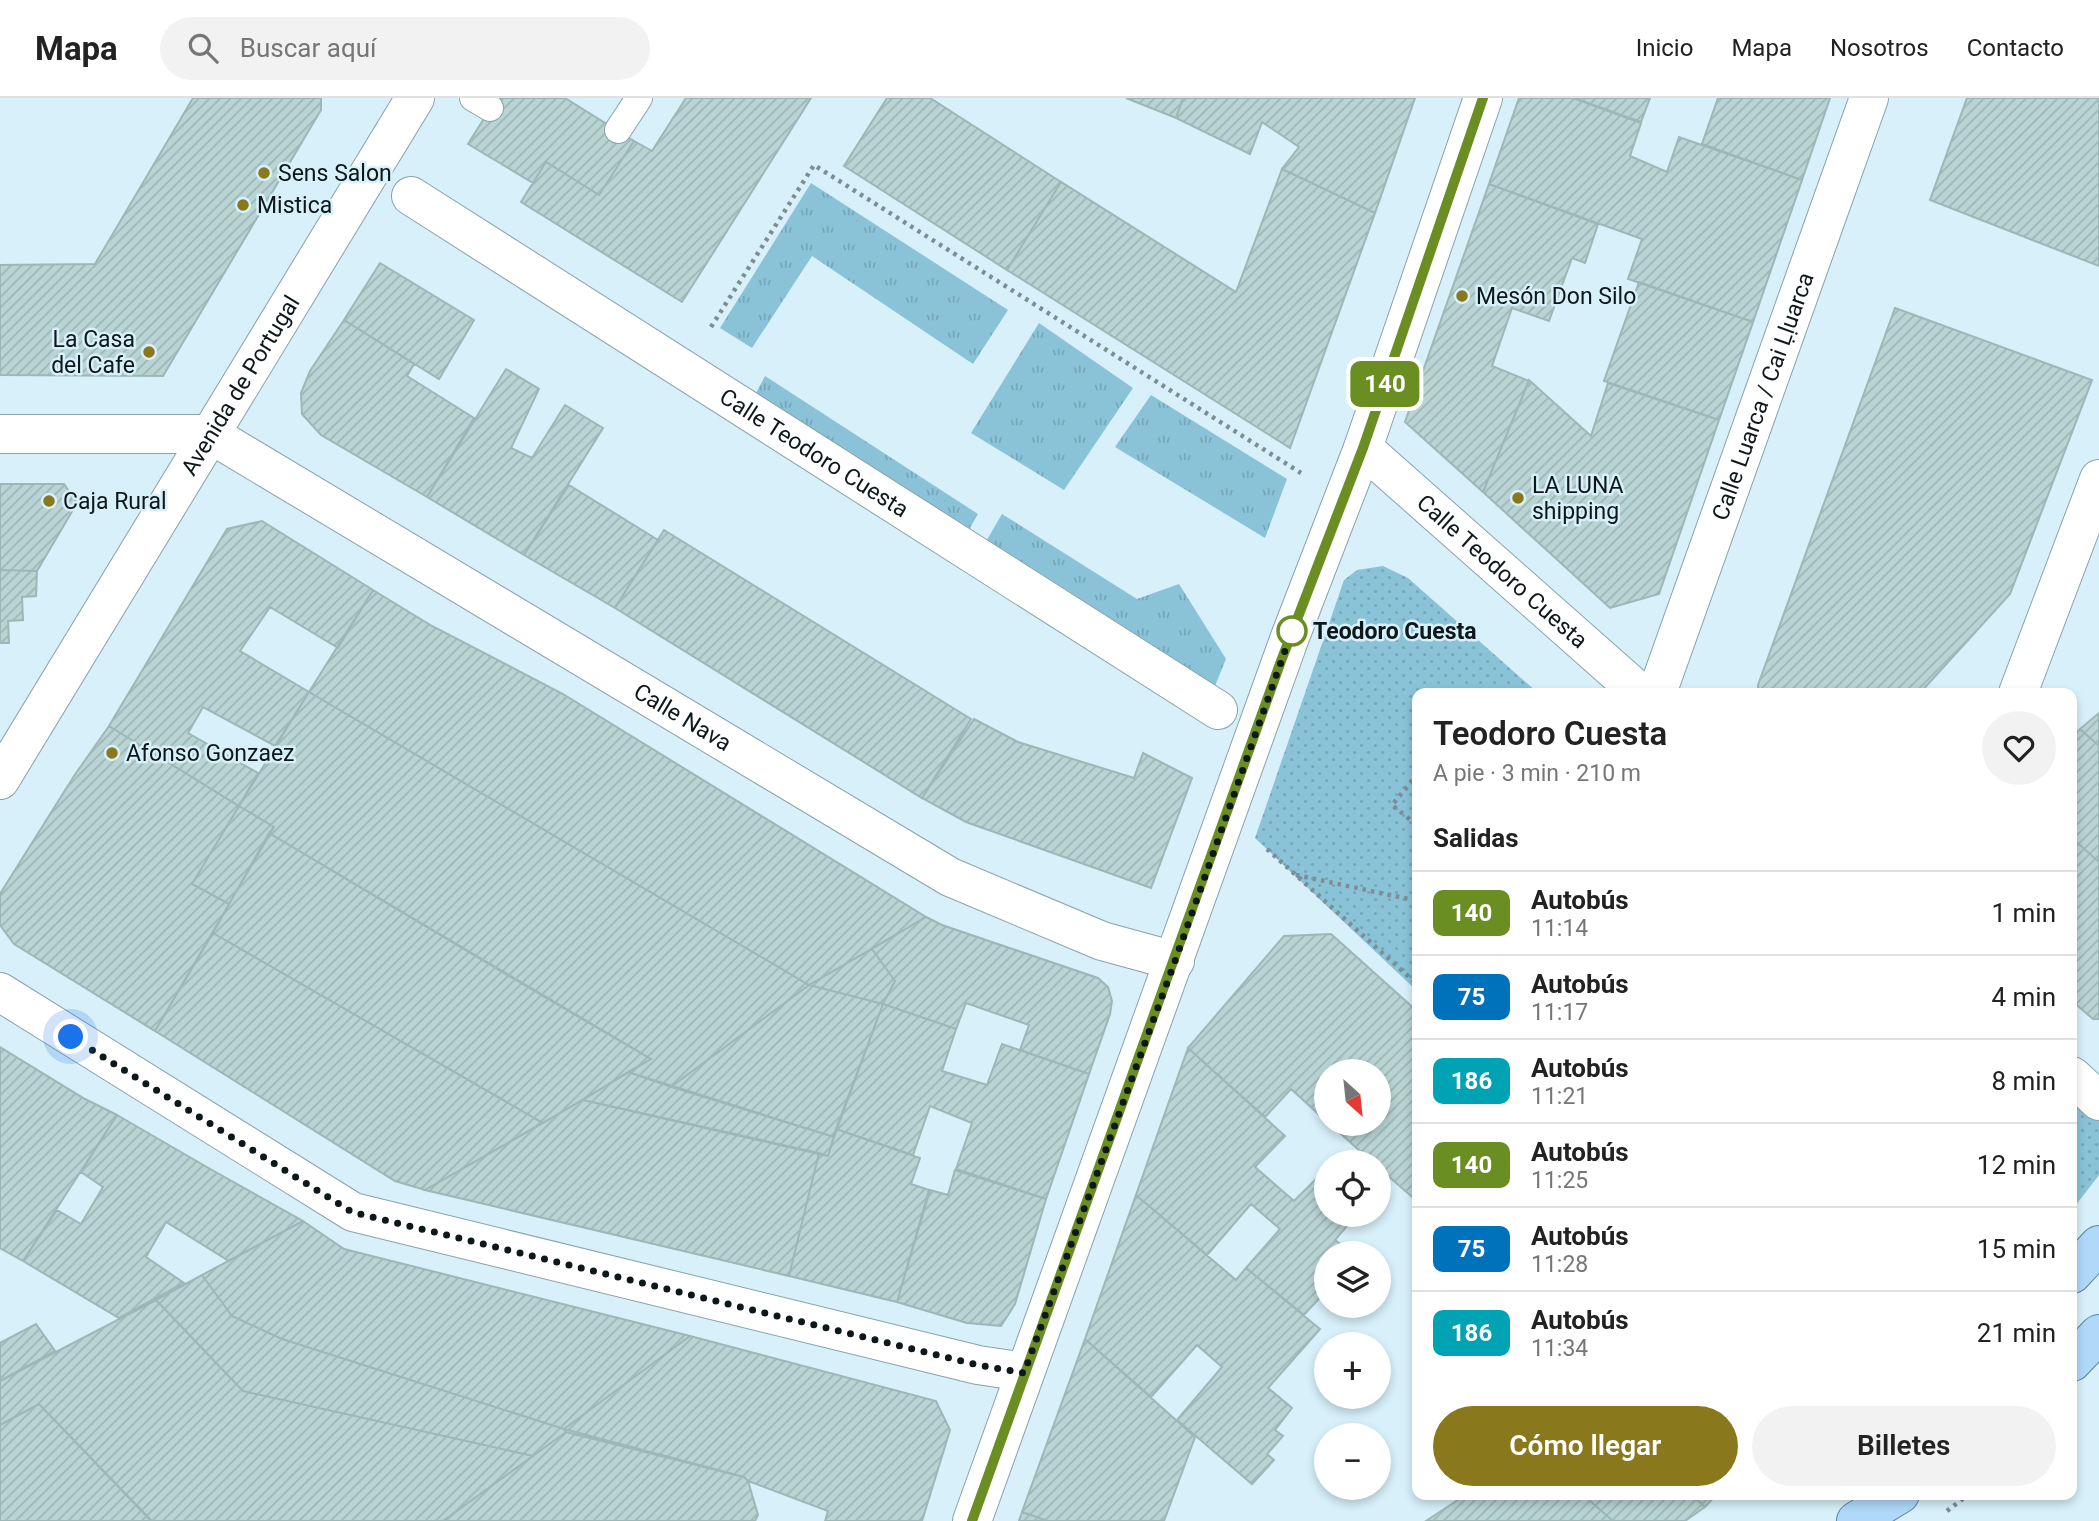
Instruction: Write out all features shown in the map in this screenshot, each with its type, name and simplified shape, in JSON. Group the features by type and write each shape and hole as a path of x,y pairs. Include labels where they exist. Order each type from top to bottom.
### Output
{"main road":[{"path":"2077,1269 2099,1245"},
{"path":"1866,1510 1887,1500"}],"street":[{"name":"Avenida de Portugal","path":"0,780 415,98"},
{"path":"972,1521 1175,961 1226,812 1363,448 1483,98"},
{"name":"Calle Luarca / Cai Ḷḷuarca","path":"1659,688 1869,98"},
{"name":"Calle Teodoro Cuesta","path":"411,196 1219,710"},
{"path":"0,434 210,434"},
{"name":"Calle Nava","path":"210,434 950,877 1102,941 1175,961"},
{"name":"Calle Teodoro Cuesta","path":"1363,448 1634,688"},
{"path":"2020,688 2099,479"},
{"path":"0,992 352,1212 978,1365 1024,1373"},
{"path":"2077,1081 2099,1101"}],"lane":[{"path":"618,131 639,98"}],"path":[{"path":"684,370 814,165 1305,475"},
{"path":"1412,781 1392,806 1412,821"},
{"path":"1226,812 1257,817 1255,838 1412,980"},
{"path":"1296,875 1412,900"},
{"path":"1943,1514 1961,1500"}],"green space":[{"path":"811,183 1008,310 973,364 812,256 752,348 720,328"},
{"path":"1039,323 1133,388 1064,490 971,433"},
{"path":"765,376 978,514 956,552 743,418"},
{"path":"1151,395 1287,479 1265,538 1115,447"},
{"path":"1002,514 1137,599 1179,584 1226,659 1206,708 974,562"},
{"path":"1383,566 1408,578 1532,688 1412,688 1412,986 1255,838 1344,580 1357,570"},
{"path":"2077,1091 2099,1115 2099,1175 2077,1204"}],"building":[{"path":"193,98 321,98 321,110 163,376 0,375 0,265 95,264"},
{"path":"497,98 565,98 634,141 599,195 546,162 533,183 468,144"},
{"path":"686,98 811,98 682,302 521,202 546,162 599,195 634,141 652,151"},
{"path":"887,98 930,98 1061,182 1007,270 844,166"},
{"path":"1126,98 1183,98 1176,118"},
{"path":"1183,98 1415,98 1375,213 1282,169 1299,147 1262,122 1250,154 1176,118"},
{"path":"1519,98 1573,98 1641,123 1630,156 1667,172 1679,137 1802,180 1753,322 1628,279 1642,239 1489,184"},
{"path":"1574,98 1650,98 1641,122"},
{"path":"1718,98 1830,98 1802,180 1702,144"},
{"path":"1967,98 2099,98 2099,266 1930,200"},
{"path":"1282,169 1375,213 1290,448 1007,270 1061,182 1236,292"},
{"path":"1489,184 1598,224 1585,263 1572,258 1549,321 1512,308 1492,366 1529,381 1483,492 1405,422"},
{"path":"380,263 474,320 439,379 344,320"},
{"path":"1639,282 1753,322 1719,420 1604,381"},
{"path":"1895,308 2092,380 2010,594 1925,688 1758,688"},
{"path":"344,320 414,364 407,376 474,418 427,497 321,435 302,414 301,393 310,371"},
{"path":"506,369 539,389 511,448 532,458 565,405 603,428 524,555 427,497"},
{"path":"1529,380 1591,436 1608,383 1719,420 1659,594 1610,608 1483,492"},
{"path":"0,484 64,484 77,503 37,571 0,570"},
{"path":"569,485 658,540 615,608 524,555"},
{"path":"262,521 373,590 338,648 270,607 240,651 309,692 275,746 203,707 188,733 258,773 239,806 109,726 227,529"},
{"path":"664,530 971,719 922,798 615,608"},
{"path":"0,570 37,571 36,596 22,597 23,620 8,621 9,643 0,643"},
{"path":"373,590 432,626 563,694 926,917 809,985 309,692"},
{"path":"309,692 809,985 671,1087 628,1072 651,1059 269,833 274,827 239,806"},
{"path":"2099,713 2099,746 2080,729"},
{"path":"974,719 1018,742 1134,778 1143,753 1192,778 1151,888 966,822 922,798"},
{"path":"109,726 239,806 192,884 229,904 155,1031 14,944 0,925 0,894 74,776"},
{"path":"2080,729 2099,746 2099,862 2077,842 2077,732"},
{"path":"239,806 274,827 229,904 192,884"},
{"path":"269,833 651,1059 543,1123 213,933"},
{"path":"2077,842 2099,862 2099,1019 2093,1019 2077,1005"},
{"path":"926,917 942,925 1098,978 1108,987 1112,1001 1110,1014 1089,1074 1020,1050 1029,1025 966,1003 956,1029 883,1004 895,981 872,949"},
{"path":"213,933 543,1123 425,1190 395,1181 155,1031"},
{"path":"1331,934 1412,1007 1412,1197 1391,1178 1391,1150 1359,1150 1343,1136 1391,1136 1391,1059 1314,1059 1314,1110 1291,1089 1265,1117 1188,1048 1284,936"},
{"path":"872,949 895,981 883,1004 809,985"},
{"path":"809,985 883,1004 834,1137 671,1087"},
{"path":"883,1004 956,1029 942,1071 987,1085 1002,1044 1089,1074 1046,1199 956,1169 972,1123 930,1106 913,1155 836,1129"},
{"path":"0,1047 85,1099 117,1115 23,1261 0,1248"},
{"path":"1188,1048 1285,1136 1255,1167 1294,1201 1314,1181 1314,1227 1346,1227 1336,1241 1314,1241 1314,1304 1304,1315 1246,1268 1280,1229 1251,1204 1207,1255 1136,1195"},
{"path":"628,1072 834,1137 828,1156 583,1100"},
{"path":"583,1100 819,1153 789,1276 425,1190"},
{"path":"117,1115 303,1221 229,1261 166,1222 146,1257 184,1283 119,1318 23,1261 57,1210 81,1224 103,1187 81,1172"},
{"path":"836,1129 920,1158 911,1184 929,1190 897,1302 789,1276 819,1153 828,1156"},
{"path":"955,1170 1046,1199 1015,1304 1001,1326 967,1323 897,1302 930,1190 948,1195"},
{"path":"1136,1195 1236,1280 1246,1268 1320,1329 1314,1332 1314,1336 1268,1388 1292,1408 1275,1430 1283,1436 1267,1454 1274,1460 1252,1484 1177,1420 1222,1367 1197,1345 1151,1397 1085,1339"},
{"path":"303,1221 344,1249 690,1336 564,1429 282,1339 232,1316 202,1275"},
{"path":"202,1275 232,1316 282,1339 564,1429 566,1432 533,1456 243,1391 156,1300"},
{"path":"156,1300 243,1391 533,1456 443,1521 151,1521 39,1404 0,1425 0,1381"},
{"path":"36,1324 55,1351 0,1381 0,1343"},
{"path":"690,1336 936,1401 950,1430 922,1521 825,1521 828,1511 748,1481 744,1477 564,1429"},
{"path":"1085,1339 1195,1437 1164,1521 1048,1521 1022,1512"},
{"path":"39,1404 152,1521 0,1521 0,1425"},
{"path":"566,1432 744,1477 748,1481 758,1515 755,1521 443,1521"},
{"path":"1458,1500 1589,1500 1613,1521 1426,1521"},
{"path":"1589,1500 1697,1500 1705,1507 1685,1521 1613,1521"},
{"path":"1697,1500 1711,1500 1705,1507"},
{"path":"1022,1512 1047,1521 1019,1521"}],"bus line":[{"name":"140","path":"972,1521 1281,661 1363,448 1483,98"}],"place":[{"name":"Sens Salon","path":"264,173"},
{"name":"Mistica","path":"243,205"},
{"name":"Mesón Don Silo","path":"1462,296"},
{"name":"La Casa del Cafe","path":"149,352"},
{"name":"LA LUNA shipping","path":"1518,498"},
{"name":"Caja Rural","path":"49,501"},
{"name":"Teodoro Cuesta","path":"1292,631"},
{"name":"Afonso Gonzaez","path":"112,753"}],"route":[{"path":"71,1037 352,1212 978,1365 1024,1373 1292,631"}]}
